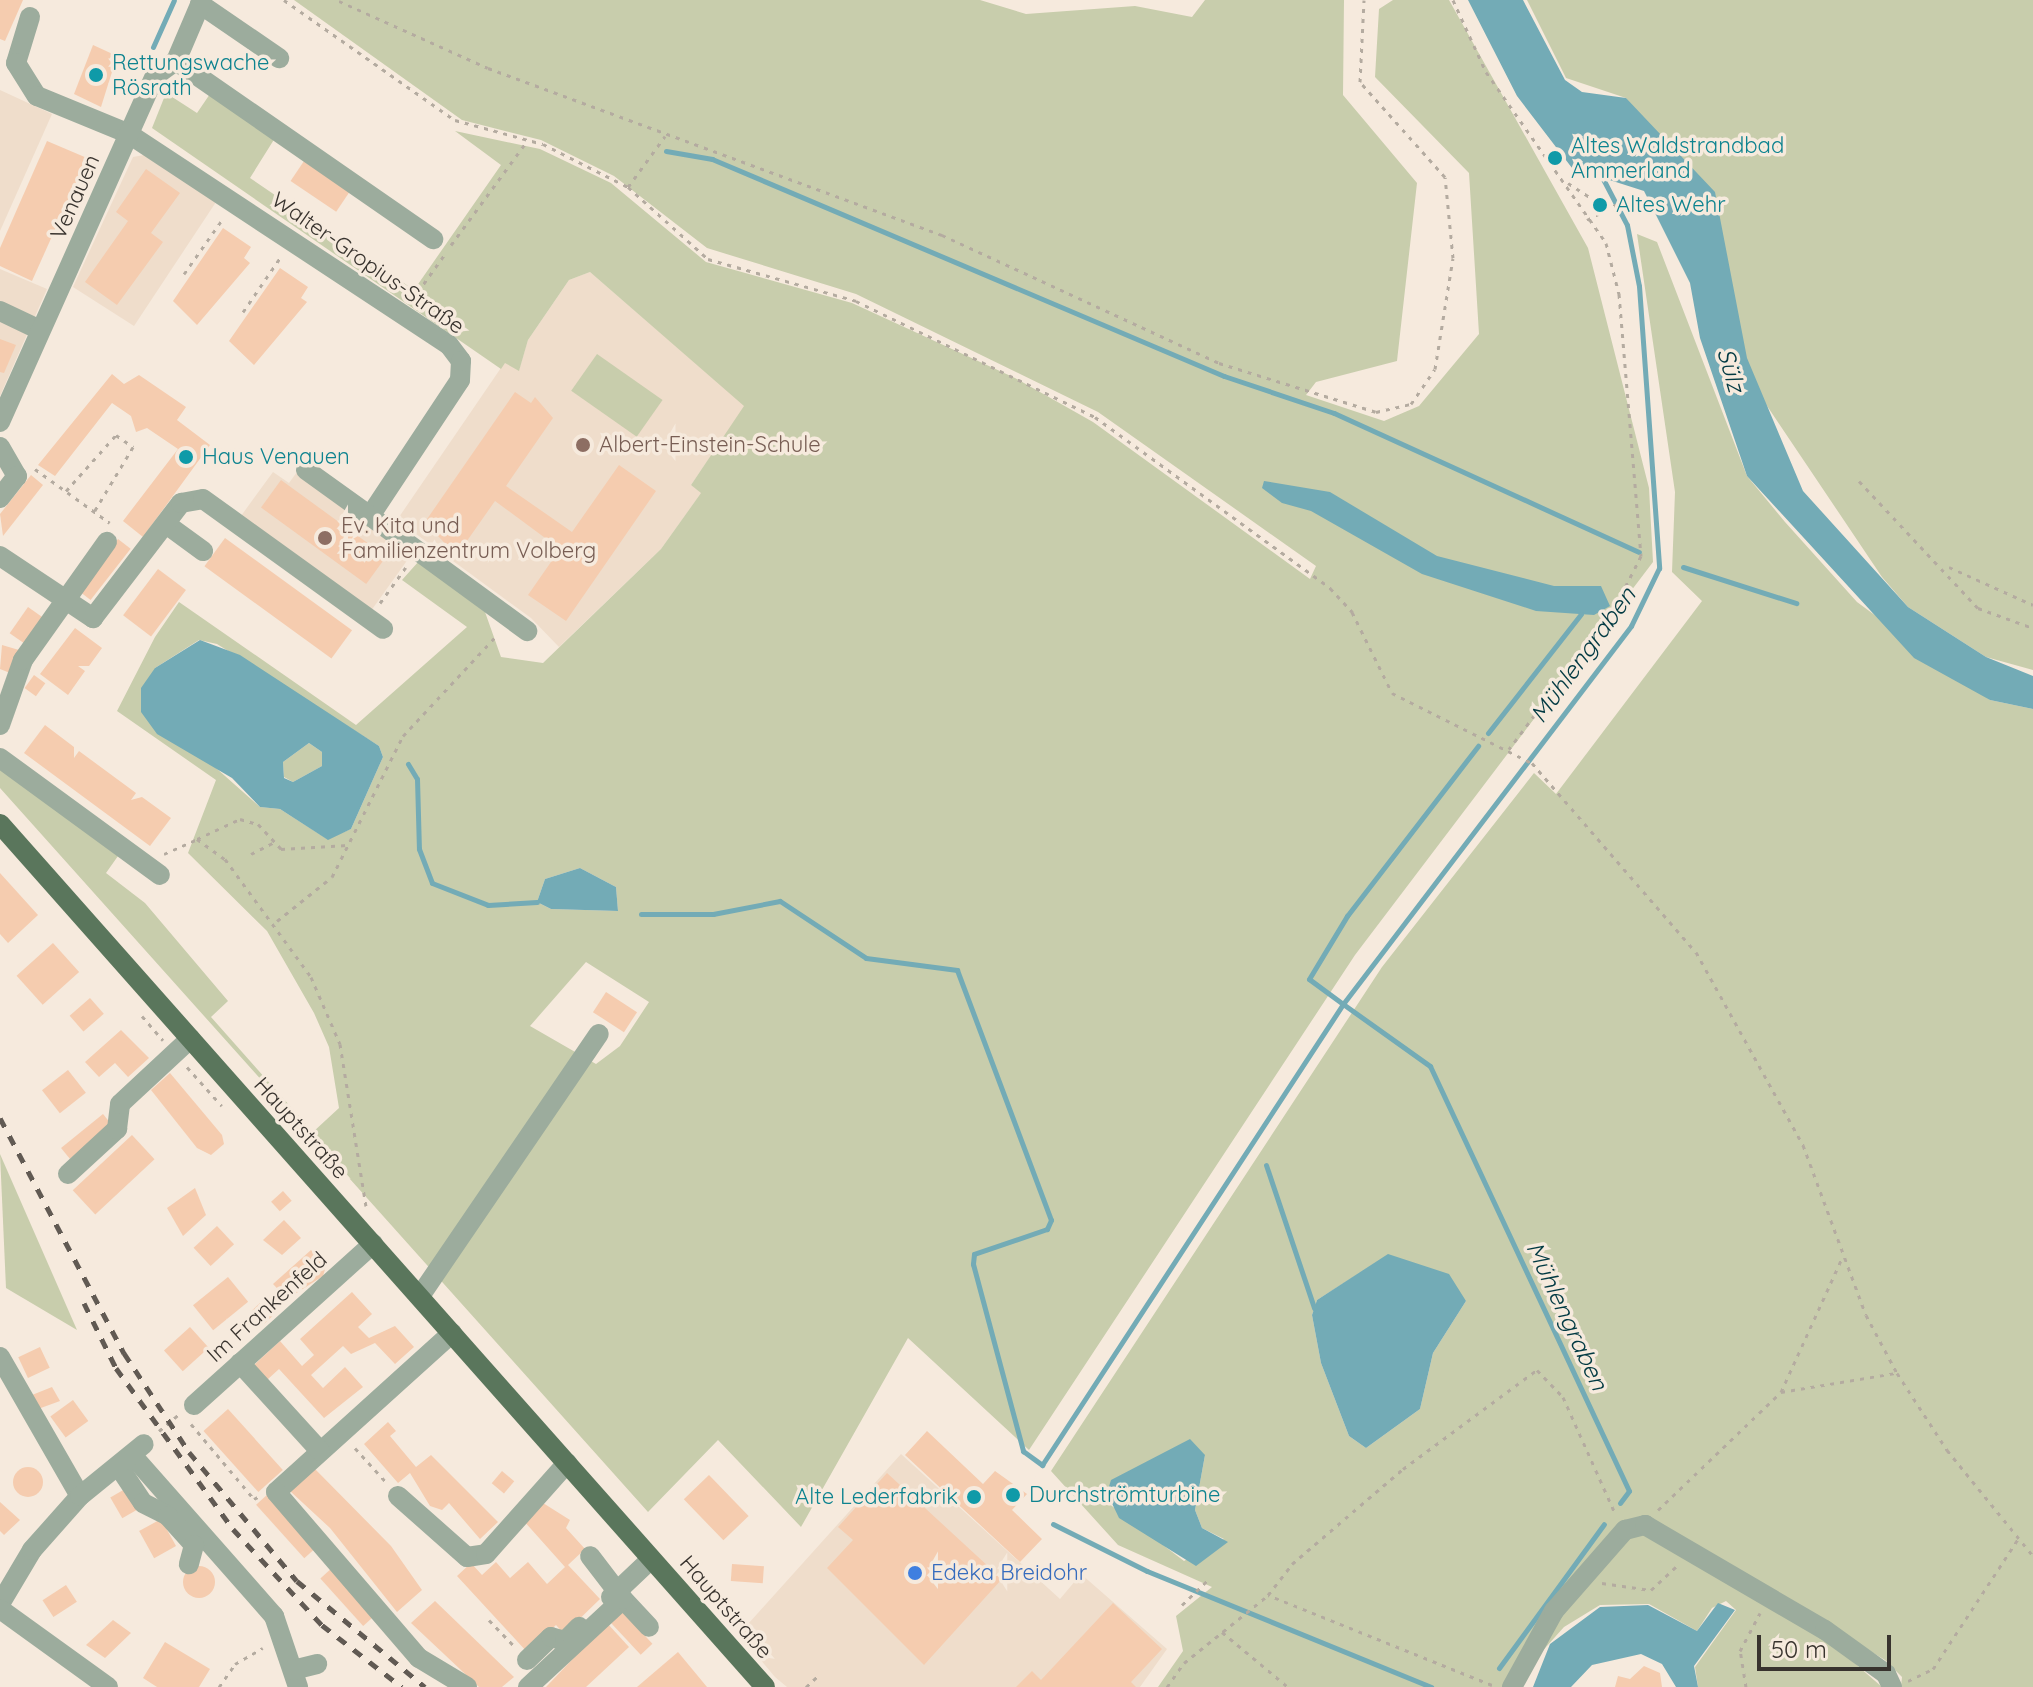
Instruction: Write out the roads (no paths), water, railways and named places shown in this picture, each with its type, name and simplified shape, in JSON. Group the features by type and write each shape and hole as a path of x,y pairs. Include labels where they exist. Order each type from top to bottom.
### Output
{"main road":[{"name":"Hauptstraße","path":"0,824 765,1687"}],"street":[{"path":"201,2 279,58"},
{"name":"Venauen","path":"0,422 155,76 176,61 201,2"},
{"name":"Walter-Gropius-Straße","path":"30,17 19,45 21,81 37,96 129,134 236,200 449,345 461,361 460,380 370,516"},
{"path":"176,61 433,239"},
{"path":"0,311 40,330"},
{"path":"0,447 17,476 0,498"},
{"path":"306,470 518,625"},
{"path":"0,556 63,603 93,618 102,614 181,503 203,499 376,624"},
{"path":"166,524 203,551"},
{"path":"0,725 23,660 111,535"},
{"path":"0,758 156,872"},
{"path":"420,1296 599,1034"},
{"path":"68,1174 117,1129 120,1104 190,1039"},
{"name":"Im Frankenfeld","path":"188,1408 240,1363 368,1239"},
{"path":"452,1333 276,1492 419,1658 467,1687"},
{"path":"0,1357 80,1496"},
{"path":"240,1363 320,1451"},
{"path":"108,1687 0,1607 32,1550 80,1496 132,1455"},
{"path":"132,1455 143,1503 168,1516 194,1545 189,1564"},
{"path":"132,1455 274,1616 296,1679 317,1664"},
{"path":"398,1496 467,1557 499,1545 515,1513 567,1463"},
{"path":"1512,1687 1554,1611 1586,1581 1625,1530 1645,1525 1699,1550 1837,1638 1892,1686"},
{"path":"590,1556 649,1627"},
{"name":"Hauptstraße","path":"528,1687 622,1593 651,1559"},
{"name":"Hauptstraße","path":"527,1660 551,1637 565,1641 622,1593"}],"water":[{"name":"Sülz","path":"1468,0 1523,0 1565,80 1582,92 1626,98 1715,192 1747,358 1803,491 1908,607 1986,657 2033,676 2033,709 1990,700 1914,658 1747,476 1700,338 1690,283 1644,191 1572,168 1517,96"},
{"path":"1264,481 1330,492 1437,556 1554,586 1601,586 1610,606 1594,615 1536,611 1422,574 1311,511 1282,503 1262,488"},
{"path":"200,640 240,655 379,746 383,757 351,829 328,840 280,809 260,807 232,778 157,734 141,712 141,688 155,668","holes":["309,743 322,752 322,766 293,782 284,778 283,762"]},
{"path":"580,868 616,887 618,911 551,909 537,902 545,879"},
{"path":"1388,1254 1449,1274 1466,1301 1433,1353 1420,1409 1366,1448 1349,1436 1321,1363 1312,1315 1317,1300"},
{"path":"1190,1439 1205,1455 1195,1510 1202,1528 1228,1542 1196,1566 1119,1518 1107,1493 1111,1480"},
{"path":"1718,1603 1735,1610 1694,1666 1698,1687 1676,1687 1662,1664 1641,1654 1592,1665 1571,1687 1533,1687 1550,1644 1600,1607 1648,1605 1697,1631"}],"waterway":[{"path":"153,47 174,0"},
{"path":"666,151 712,159 1224,376 1334,413 1639,552"},
{"name":"Mühlengraben","path":"1602,177 1627,225 1639,286 1659,568 1631,626 1343,1004 1430,1066 1629,1491 1620,1503"},
{"path":"1683,567 1796,603"},
{"path":"1488,733 1581,614"},
{"path":"641,914 713,914 780,901 866,958 957,970 1051,1220 1047,1229 974,1254 973,1264 1023,1451 1042,1465 1343,1004 1309,979 1347,916 1478,746"},
{"path":"408,764 417,779 419,849 432,883 488,905 537,902"},
{"path":"1266,1165 1314,1308"},
{"name":"Mühlengraben","path":"1053,1524 1147,1571 1431,1687"},
{"name":"Mühlengraben","path":"1499,1668 1604,1524"}],"railway":[{"path":"0,1118 124,1353 189,1452 297,1581 425,1687"},
{"path":"84,1303 116,1368 233,1529 322,1625 402,1687"}],"place":[{"name":"Rettungswache Rösrath","path":"96,75"},
{"name":"Altes Waldstrandbad Ammerland","path":"1555,158"},
{"name":"Altes Wehr","path":"1600,205"},
{"name":"Albert-Einstein-Schule","path":"583,445"},
{"name":"Haus Venauen","path":"186,457"},
{"name":"Ev. Kita und Familienzentrum Volberg","path":"325,538"},
{"name":"Durchströmturbine","path":"1013,1495"},
{"name":"Alte Lederfabrik","path":"974,1497"},
{"name":"Edeka Breidohr","path":"915,1573"}]}
